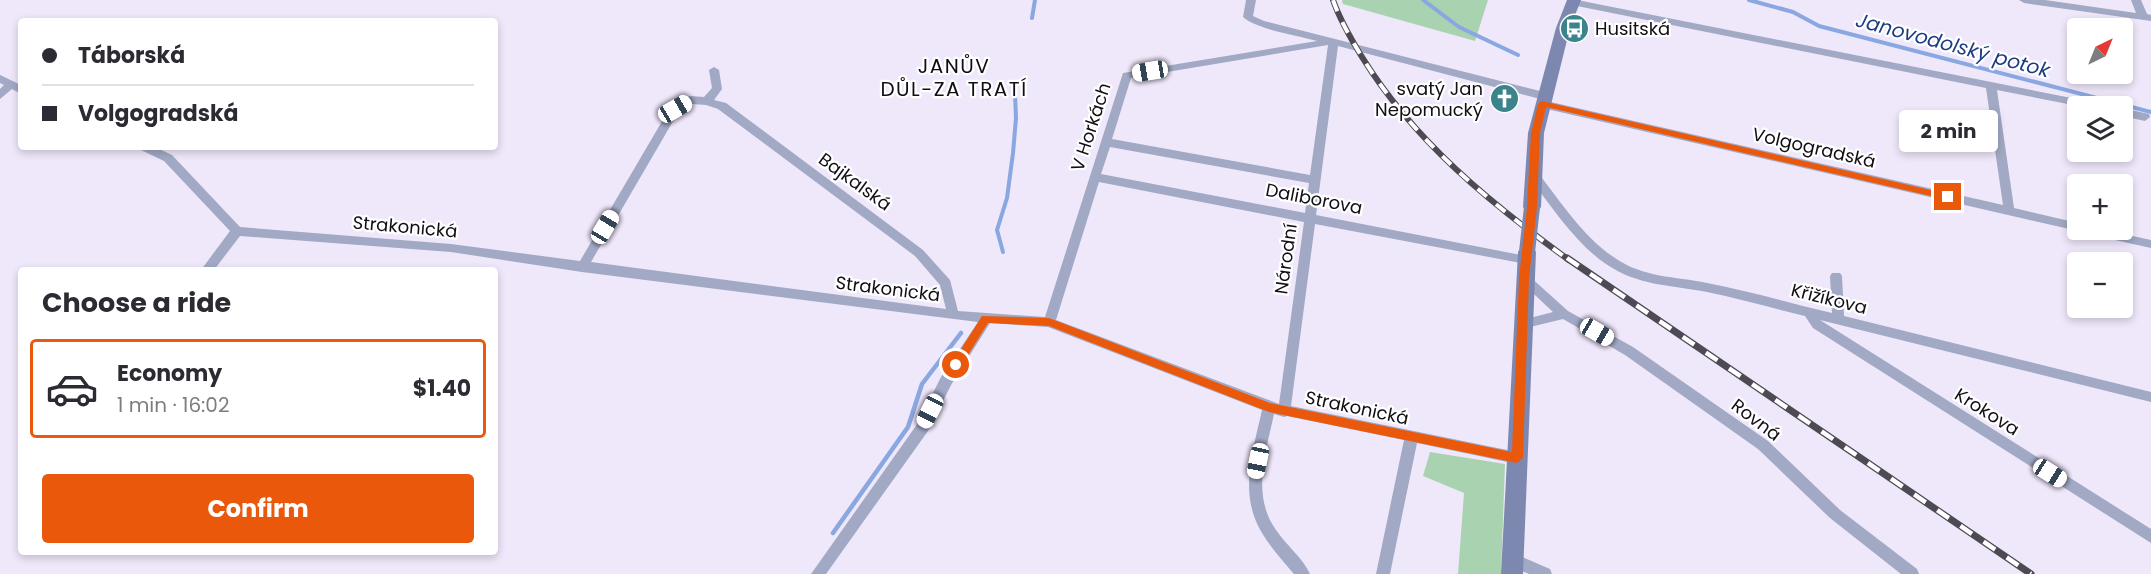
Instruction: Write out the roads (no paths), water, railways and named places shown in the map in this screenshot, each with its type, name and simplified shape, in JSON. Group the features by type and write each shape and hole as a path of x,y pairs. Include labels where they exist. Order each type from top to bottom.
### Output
{"street":[{"name":"Volgogradská","path":"1251,0 1248,17 1255,20 1543,100 2067,224"},
{"path":"2024,0 2147,18"},
{"path":"2136,0 2147,18"},
{"path":"1545,574 1513,567 1522,324 1536,133 1563,28 1573,1 2067,101"},
{"name":"V Horkách","path":"1049,322 1127,75 1334,41"},
{"name":"Národní","path":"1284,411 1334,41"},
{"path":"582,267 675,109 690,100 708,101 717,89 714,70"},
{"path":"0,78 16,87"},
{"path":"1990,86 2009,211"},
{"path":"0,95 16,87"},
{"name":"Bajkalská","path":"708,101 722,106 919,253 946,283 953,315"},
{"path":"2133,114 2145,117"},
{"path":"1105,142 1315,180"},
{"path":"151,150 168,158 237,231 209,267"},
{"name":"Křižíkova","path":"1534,176 1591,245 1615,264 1641,277 1706,287 2151,397"},
{"name":"Daliborova","path":"1094,177 1310,217 1526,264"},
{"name":"Strakonická","path":"237,231 451,248 953,315 1049,322 1269,407 1517,458"},
{"path":"2133,240 2151,244"},
{"name":"Rovná","path":"1526,264 1564,314 1629,351 1763,445 1835,514 1912,574"},
{"path":"1836,276 1838,319"},
{"name":"Krokova","path":"1809,312 1817,326 2151,537"},
{"path":"1522,324 1564,314"},
{"path":"818,574 923,427 946,381 986,319"},
{"path":"1269,407 1255,479 1255,500 1264,526 1303,574"},
{"path":"1383,574 1412,438"},
{"path":"2128,523 2151,528"}],"waterway":[{"path":"1032,18 1035,0"},
{"path":"1423,0 1459,27 1518,55"},
{"name":"Janovodolský potok","path":"1749,0 1793,12 1819,26 2151,112"},
{"path":"1003,252 997,230 1007,198 1013,153 1016,118 1015,94"},
{"path":"833,533 908,427 922,384 961,333"}],"railway":[{"path":"1333,0 1362,57 1405,116 1455,169 1482,193 1569,260"},
{"path":"1567,258 2031,574"}],"place":[{"name":"Husitská","path":"1574,29"},
{"name":"svatý Jan Nepomucký","path":"1504,99"}],"district":[{"name":"JANŮV DŮL-ZA TRATÍ","path":"954,78"}]}
